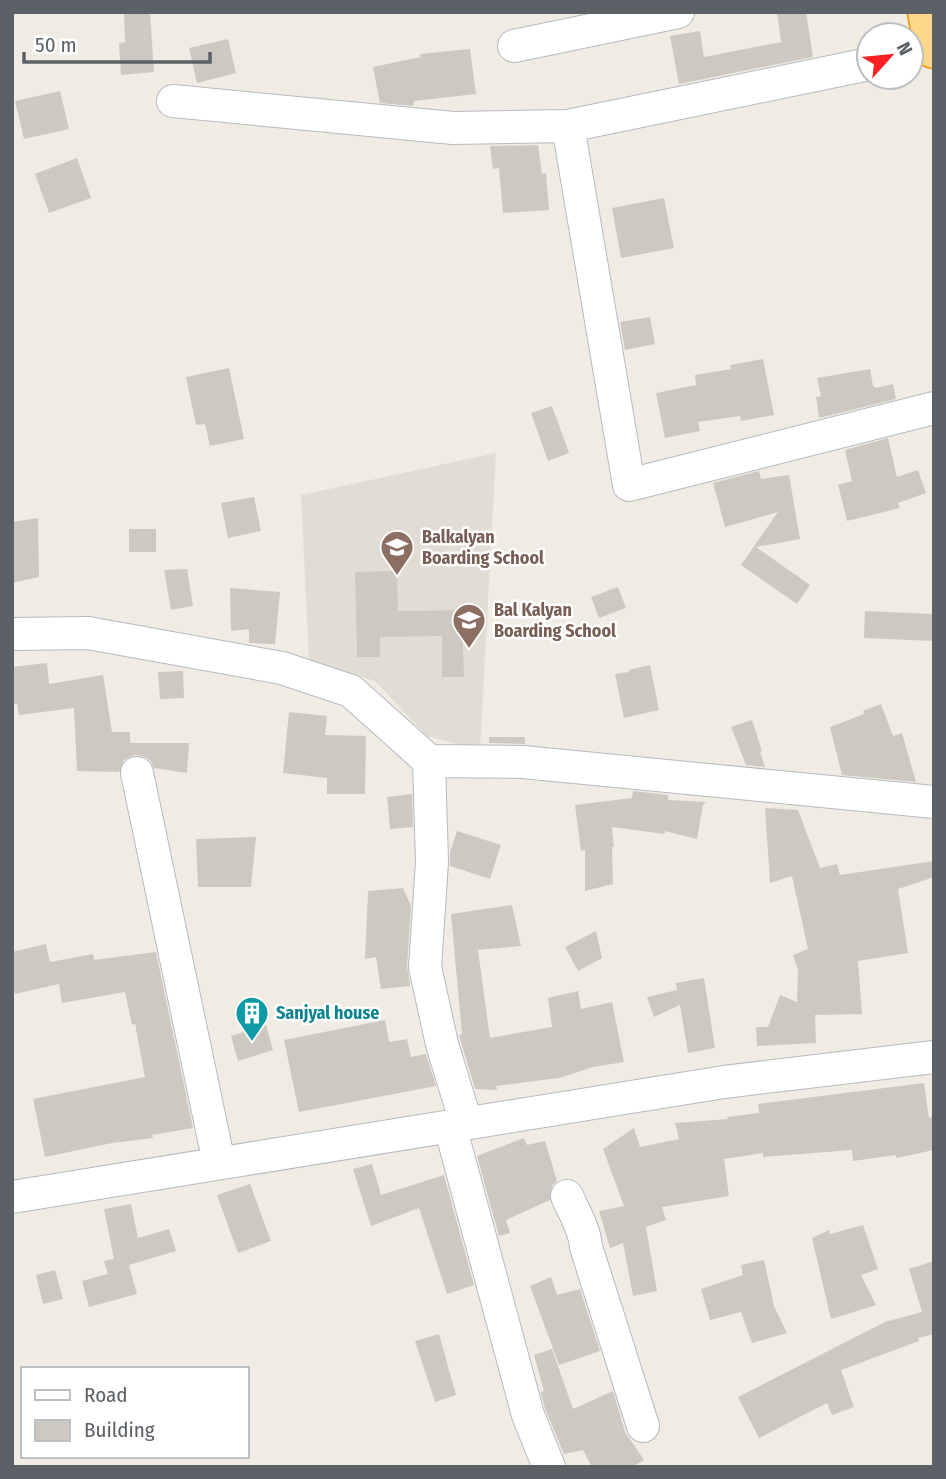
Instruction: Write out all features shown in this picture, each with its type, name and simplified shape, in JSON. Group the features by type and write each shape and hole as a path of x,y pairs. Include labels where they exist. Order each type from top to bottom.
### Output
{"highway":[{"path":"927,12 934,50"}],"street":[{"path":"514,46 678,12"},
{"path":"173,101 453,128 568,126 855,67"},
{"path":"568,126 629,485 934,408"},
{"path":"12,634 88,633 282,668 351,691 429,761 523,762 934,802"},
{"path":"429,761 432,862 425,967 458,1125 528,1415 549,1467"},
{"path":"137,772 219,1163"},
{"path":"12,1197 724,1082 934,1057"},
{"path":"567,1196 585,1235 586,1247 643,1426"}],"shaded area":[{"name":"Balkalyan Boarding School","path":"496,453 480,750 427,736 375,681 309,660 301,495"}],"building":[{"path":"124,12 150,12 154,72 121,75 119,43 125,42"},
{"path":"777,12 806,12 813,57 679,84 670,36 700,31 704,57 781,42"},
{"path":"228,39 236,73 197,83 189,48"},
{"path":"470,49 476,94 414,101 413,106 380,103 373,67 421,57 420,54"},
{"path":"60,91 69,129 24,139 15,101"},
{"path":"538,145 542,174 546,173 549,210 503,213 499,168 493,169 490,146"},
{"path":"77,158 91,198 49,213 35,174"},
{"path":"664,198 674,248 621,258 612,208"},
{"path":"650,317 655,344 625,350 620,322"},
{"path":"763,359 774,415 741,421 740,416 698,422 700,431 665,438 656,393 696,385 695,375 731,369 730,365"},
{"path":"229,368 244,439 210,446 205,424 196,425 186,377"},
{"path":"870,369 873,386 876,388 893,384 896,399 819,418 816,397 821,396 817,378"},
{"path":"552,406 569,453 548,461 531,413"},
{"path":"888,438 897,477 918,470 926,493 898,503 900,508 847,521 838,485 852,481 845,450"},
{"path":"759,471 761,479 789,475 800,539 756,547 810,585 797,604 741,565 778,512 725,527 713,483"},
{"path":"254,497 261,531 228,538 221,503"},
{"path":"38,518 39,577 12,583 12,522"},
{"path":"129,529 156,529 156,552 129,552"},
{"path":"187,569 193,606 171,610 164,570"},
{"path":"397,571 398,611 476,610 476,641 463,641 464,677 442,677 442,636 380,637 380,657 357,657 355,572"},
{"path":"618,587 626,608 599,618 591,597"},
{"path":"230,588 280,592 275,644 249,643 249,629 231,631"},
{"path":"865,611 934,614 934,641 864,638"},
{"path":"47,663 49,684 103,675 112,732 130,732 130,743 189,743 187,773 154,768 150,760 134,755 124,760 119,772 77,771 74,708 19,715 17,704 12,704 12,667"},
{"path":"650,665 659,710 624,718 615,674"},
{"path":"183,671 184,698 160,699 158,672"},
{"path":"881,704 893,736 902,733 916,782 842,775 830,727 864,714 863,711"},
{"path":"289,712 327,716 325,735 366,736 365,794 327,794 327,778 283,773"},
{"path":"752,720 765,767 746,765 731,727"},
{"path":"489,737 525,737 525,744 489,743"},
{"path":"633,791 668,795 668,800 706,802 703,805 697,839 665,831 664,834 612,827 613,884 585,891 585,850 581,851 575,805 632,798"},
{"path":"412,794 413,827 390,829 387,797"},
{"path":"765,808 798,810 820,868 837,864 840,875 934,861 934,877 898,889 908,953 858,961 862,1014 815,1015 816,1043 757,1046 756,1027 768,1027 780,995 797,1002 798,970 793,955 808,949 792,876 770,883"},
{"path":"457,831 501,845 490,879 450,866 450,852"},
{"path":"256,837 251,887 198,887 196,839"},
{"path":"403,888 411,906 407,966 410,986 381,989 376,957 365,959 368,891"},
{"path":"512,905 521,946 478,950 490,1038 552,1027 548,998 578,991 581,1009 612,1002 624,1062 593,1067 559,1078 496,1086 497,1090 475,1089 459,1035 462,1034 451,914"},
{"path":"596,931 602,958 578,971 565,947"},
{"path":"46,944 50,962 93,954 94,960 156,952 193,1128 152,1135 153,1138 112,1143 45,1157 33,1099 145,1077 135,1024 132,1025 125,992 62,1003 59,984 15,994 12,982 12,952"},
{"path":"704,978 715,1048 688,1053 680,1005 654,1017 647,997 677,990 676,983"},
{"path":"385,1020 389,1042 407,1039 411,1057 426,1054 436,1086 299,1112 284,1040"},
{"name":"Sanjyal house","path":"266,1025 273,1050 238,1061 231,1036"},
{"path":"924,1083 929,1118 934,1116 934,1150 896,1158 896,1155 853,1161 852,1150 763,1157 763,1153 724,1159 729,1196 662,1207 666,1220 646,1227 657,1291 633,1296 623,1243 610,1248 599,1211 624,1206 603,1149 634,1128 640,1147 679,1139 675,1123 728,1119 727,1117 759,1113 758,1104"},
{"path":"524,1138 527,1145 545,1141 557,1181 552,1186 550,1200 506,1220 510,1233 499,1236 477,1156"},
{"path":"372,1164 381,1195 444,1175 474,1285 447,1294 419,1208 371,1226 353,1169"},
{"path":"250,1184 271,1241 238,1253 217,1195"},
{"path":"131,1204 138,1238 169,1229 176,1251 129,1265 137,1294 89,1307 82,1281 108,1274 104,1261 114,1259 104,1209"},
{"path":"863,1225 878,1269 861,1275 876,1305 831,1319 812,1238 829,1230 830,1234"},
{"path":"764,1260 774,1306 787,1333 752,1343 741,1312 710,1320 701,1289 743,1275 741,1265"},
{"path":"934,1261 934,1334 841,1370 854,1407 832,1415 827,1403 759,1438 738,1397 885,1322 922,1312 909,1269"},
{"path":"55,1270 63,1299 43,1304 36,1275"},
{"path":"551,1277 557,1295 580,1289 600,1351 559,1365 530,1286"},
{"path":"439,1334 456,1395 435,1402 415,1341"},
{"path":"552,1349 573,1409 613,1391 625,1432 644,1460 632,1467 592,1467 583,1450 564,1454 545,1409 541,1392 544,1391 534,1355"}],"place":[{"name":"Balkalyan Boarding School","path":"397,577"},
{"name":"Bal Kalyan Boarding School","path":"469,650"},
{"name":"Sanjyal house","path":"252,1043"}]}
